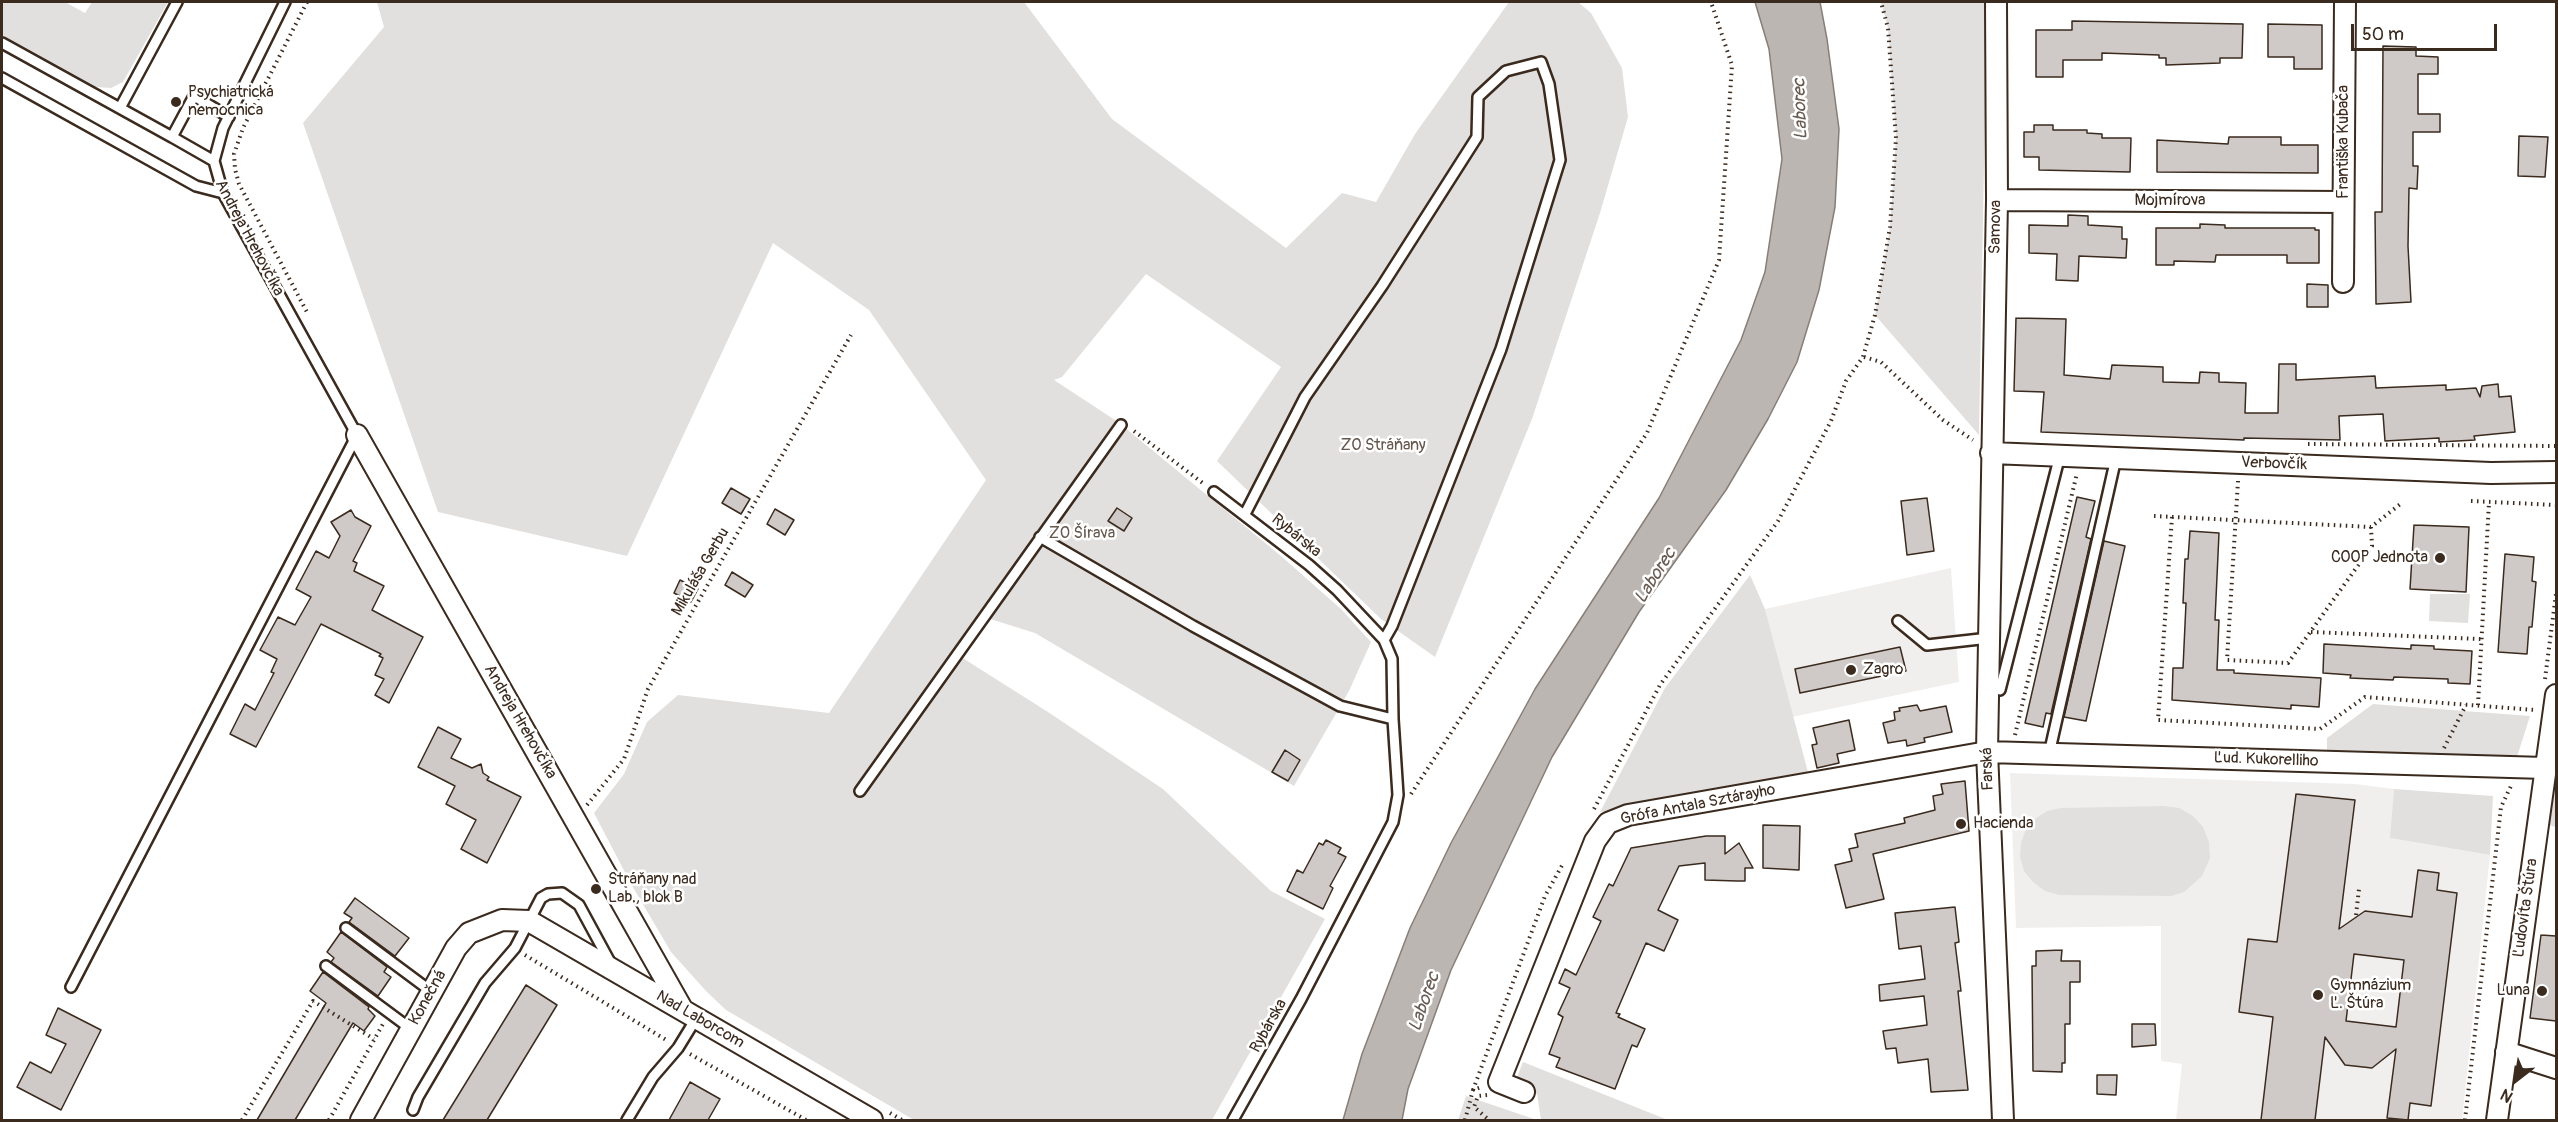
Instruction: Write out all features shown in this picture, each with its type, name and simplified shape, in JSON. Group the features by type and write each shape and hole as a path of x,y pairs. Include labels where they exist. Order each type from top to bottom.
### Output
{"street":[{"path":"1987,2 1995,30"},
{"name":"Samova","path":"1991,453 1997,200 1996,2"},
{"name":"Františka Kubača","path":"2343,282 2344,2"},
{"name":"Mojmírova","path":"1997,200 2343,202"},
{"name":"Andreja Hrehovčíka","path":"357,435 575,820 689,1013"},
{"name":"Verbovčík","path":"1991,453 2491,473 2556,472"},
{"name":"Farská","path":"1991,453 1987,752 2002,1120"},
{"name":"Ľudovíta Štúra","path":"2497,1120 2545,768 2550,691"},
{"name":"Ľud. Kukorelliho","path":"1987,752 2545,768"},
{"name":"Grófa Antala Sztárayho","path":"1498,1082 1594,841 1608,823 1628,815 1987,752"},
{"name":"Konečná","path":"361,1120 456,948 469,933 502,920 529,921"},
{"name":"Nad Laborcom","path":"529,921 871,1117"},
{"path":"2506,1052 2556,1068"},
{"path":"1498,1082 1524,1092"}],"lane":[{"path":"120,108 177,2"},
{"name":"Andreja Hrehovčíka","path":"285,2 217,143 214,161 223,193 357,435"},
{"path":"2,43 214,161"},
{"path":"1245,514 1305,397 1382,286 1477,137 1478,97 1506,71 1541,62 1549,84 1560,160 1501,349 1392,626 1384,640"},
{"path":"2,78 196,186 223,193"},
{"path":"172,137 196,92 229,117"},
{"path":"860,791 1121,425"},
{"path":"71,987 357,435"},
{"path":"2000,690 2060,455"},
{"path":"2049,754 2116,458"},
{"name":"Rybárska","path":"1214,492 1245,514 1337,590 1384,640 1392,658 1392,719 1398,795 1393,822 1301,999 1233,1120"},
{"path":"1040,537 1193,626 1340,706 1392,719"},
{"path":"1898,621 1927,645 1990,638"},
{"path":"413,1110 418,1097 485,982 514,948 536,904 548,894 562,893 579,905 614,969"},
{"path":"346,928 432,992"},
{"path":"326,966 411,1030"},
{"path":"627,1120 653,1077 678,1048 689,1013"}],"path":[{"path":"308,2 243,128 234,154 235,169 240,184 309,315"},
{"path":"1393,822 1647,433 1719,260 1732,65 1711,2"},
{"path":"1593,810 1660,685 1778,521 1831,421 1846,381 1863,357 1875,315 1890,227 1896,138 1888,28 1881,2"},
{"name":"Mikuláša Gerbu","path":"575,820 624,759 648,689 850,335"},
{"path":"1863,357 1881,362 1943,420 1991,453"},
{"path":"1121,425 1123,423 1214,492"},
{"path":"2011,753 2081,456"},
{"path":"2239,463 2227,660 2289,663 2372,546 2371,527"},
{"path":"2471,501 2556,506"},
{"path":"2154,516 2371,527 2403,502"},
{"path":"2478,706 2489,502"},
{"path":"2172,517 2158,720 2320,729 2365,697 2540,710 2537,720"},
{"path":"2550,691 2556,594"},
{"path":"2311,632 2481,639"},
{"path":"2435,765 2466,705"},
{"path":"2465,1120 2501,807 2520,767"},
{"path":"1465,1120 1473,1090 1545,896 1567,858"},
{"path":"2356,915 2359,889"},
{"path":"514,948 678,1048 806,1120"},
{"path":"242,1120 313,1001 374,1040"},
{"path":"329,1120 389,1013"},
{"path":"1473,1090 1498,1082"},
{"path":"1489,1120 1474,1107 1478,1096 1493,1094 1498,1082"},
{"path":"871,1117 902,1120"}],"shaded area":[{"name":"Zagro","path":"1951,568 1959,682 1792,717 1765,609"},
{"name":"Gymnázium Ľ. Štúra","path":"2010,773 2355,784 2394,789 2391,838 2490,855 2462,1120 2176,1120 2182,1064 2161,1061 2161,926 2016,928"}],"green space":[{"path":"2,2 65,2 85,13 92,2 168,2 123,82 111,88 95,87 2,35"},
{"path":"377,2 1024,2 1112,119 1286,248 1342,193 1376,202 1415,134 1509,2 1578,2 1591,13 1622,68 1628,117 1600,213 1532,419 1435,657 1381,619 1217,461 1281,367 1146,274 1062,377 1054,380 1118,422 1281,556 1341,609 1371,642 1349,691 1294,786 1035,633 987,618 961,657 1163,789 1271,891 1325,919 1212,1120 914,1120 726,1010 671,952 631,884 594,813 624,774 647,722 678,695 829,713 986,480 869,310 773,243 627,556 438,512 303,123 384,27"},
{"path":"1881,2 1987,2 1979,435 1875,315 1890,227 1896,138 1888,28"},
{"path":"1750,575 1765,609 1809,776 1600,812 1665,688"},
{"path":"2430,594 2470,594 2468,623 2429,621"},
{"path":"2373,704 2530,716 2516,760 2327,751 2327,738"},
{"path":"2556,775 2556,827 2548,825"},
{"path":"2394,789 2493,796 2490,855 2390,838"},
{"path":"2164,806 2179,808 2193,816 2203,827 2209,842 2210,858 2202,876 2184,892 2171,896 2059,895 2045,891 2024,871 2020,857 2021,843 2026,829 2047,811 2061,808"},
{"path":"1523,1062 1668,1120 1541,1120 1537,1094 1517,1077"},
{"path":"1466,1096 1478,1100 1537,1120 1458,1120"}],"water":[{"name":"Laborec","path":"1755,2 1820,2 1839,129 1835,207 1819,290 1797,362 1768,419 1726,490 1639,612 1552,757 1451,970 1408,1089 1402,1120 1343,1120 1362,1054 1410,928 1451,843 1535,689 1659,498 1741,340 1765,272 1782,159 1769,49"}],"building":[{"path":"2072,21 2243,24 2242,58 2220,58 2220,63 2166,65 2166,58 2159,58 2159,55 2102,53 2102,60 2063,60 2063,77 2036,77 2036,30 2072,30"},
{"path":"2268,24 2322,25 2322,69 2294,69 2294,57 2268,57"},
{"path":"2383,46 2416,47 2416,56 2438,57 2438,74 2418,74 2418,114 2440,114 2440,132 2413,132 2413,166 2418,166 2417,189 2409,188 2408,246 2411,302 2376,304 2375,212 2382,212"},
{"path":"2034,125 2053,125 2053,130 2087,130 2087,133 2102,134 2102,138 2131,138 2130,172 2039,170 2039,157 2024,157 2024,132 2034,132"},
{"path":"2519,136 2548,137 2545,177 2518,176"},
{"path":"2229,137 2281,137 2281,145 2318,145 2318,173 2157,172 2157,140 2228,144"},
{"path":"2068,215 2088,216 2088,225 2122,227 2122,239 2127,239 2126,258 2079,256 2078,281 2056,280 2057,254 2029,253 2029,225 2068,226"},
{"path":"2200,224 2225,225 2225,228 2315,228 2319,230 2319,263 2287,263 2287,255 2216,255 2215,262 2174,261 2174,265 2156,265 2156,228 2200,228"},
{"path":"2307,284 2328,285 2328,307 2307,307"},
{"path":"2016,318 2066,319 2064,375 2110,379 2112,365 2163,367 2163,382 2199,383 2200,372 2219,373 2219,382 2246,383 2245,413 2278,413 2279,364 2296,364 2296,380 2375,376 2376,388 2446,385 2446,390 2476,388 2480,397 2482,386 2498,384 2499,397 2511,396 2515,432 2474,436 2475,440 2439,442 2439,438 2385,441 2383,414 2339,416 2340,440 2244,438 2244,440 2041,432 2044,392 2014,391"},
{"path":"731,488 750,499 741,514 722,503"},
{"path":"2077,497 2095,501 2086,537 2091,539 2051,714 2046,713 2043,727 2025,723"},
{"path":"1927,498 1934,551 1907,555 1901,501"},
{"path":"1117,508 1132,518 1124,531 1108,521"},
{"path":"775,509 794,520 785,535 767,524"},
{"path":"351,510 355,517 371,526 353,561 357,563 354,571 384,586 372,610 423,637 389,703 375,695 384,679 375,675 383,658 379,656 381,654 321,624 256,747 230,734 245,704 255,710 274,673 271,672 277,659 260,650 278,617 295,625 311,597 296,589 316,551 329,558 340,536 331,522"},
{"name":"COOP Jednota","path":"2414,525 2469,527 2466,592 2410,589"},
{"path":"2190,531 2219,533 2215,620 2219,620 2217,670 2321,678 2319,707 2291,705 2291,709 2172,700 2173,668 2183,668 2186,603 2183,603 2185,559 2188,559"},
{"path":"2104,541 2125,546 2086,721 2064,717"},
{"path":"2505,554 2534,557 2532,581 2536,582 2527,654 2498,652"},
{"path":"732,572 753,585 745,597 725,585"},
{"path":"680,580 698,589 691,602 674,593"},
{"path":"2324,644 2411,649 2411,645 2434,646 2434,649 2472,651 2470,684 2448,683 2448,679 2350,678 2351,675 2323,673"},
{"name":"Zagro","path":"1900,647 1906,671 1800,693 1795,669"},
{"path":"1917,705 1920,711 1946,706 1952,732 1924,738 1925,742 1907,746 1906,740 1888,743 1883,723 1895,720 1894,712 1900,711 1899,708"},
{"path":"1849,720 1855,750 1837,754 1839,763 1817,768 1812,745 1817,744 1813,728"},
{"path":"438,727 461,739 451,758 472,768 481,764 483,773 489,777 487,780 521,797 487,863 461,849 476,820 446,804 455,786 418,767"},
{"path":"1285,750 1300,760 1288,781 1272,772"},
{"path":"1965,781 1969,831 1873,854 1884,899 1846,908 1835,865 1852,861 1849,849 1858,847 1855,834 1905,823 1904,818 1935,810 1933,796 1943,794 1941,784"},
{"path":"2296,794 2355,800 2339,929 2365,911 2412,917 2418,870 2439,873 2437,890 2457,893 2431,1106 2410,1103 2408,1120 2387,1118 2396,1049 2372,1068 2345,1065 2325,1037 2315,1120 2261,1120 2273,1017 2239,1012 2248,939 2277,942","holes":["2354,954 2404,960 2396,1027 2346,1021"]},
{"path":"1763,825 1800,826 1799,870 1763,868"},
{"path":"1706,836 1725,836 1725,854 1739,843 1753,868 1745,868 1745,881 1737,881 1705,880 1705,863 1679,866 1658,910 1678,920 1664,951 1646,943 1616,1013 1620,1014 1618,1017 1645,1029 1637,1047 1632,1045 1615,1089 1556,1067 1560,1058 1549,1054 1563,1017 1558,1014 1570,988 1559,983 1565,969 1576,975 1601,921 1593,917 1609,884 1613,886 1631,848"},
{"path":"1326,840 1341,848 1338,853 1346,857 1330,886 1333,888 1323,909 1287,891 1297,870 1303,873 1319,843 1323,845"},
{"path":"355,898 409,938 395,956 349,922 352,918 344,913"},
{"path":"1955,907 1959,942 1955,943 1961,991 1958,991 1968,1090 1931,1092 1928,1059 1898,1063 1896,1048 1886,1049 1883,1031 1927,1025 1924,996 1880,1001 1879,985 1925,979 1921,946 1899,949 1895,913"},
{"path":"341,932 387,967 384,972 391,977 378,996 331,962 334,958 327,952"},
{"path":"2541,935 2556,936 2556,1021 2530,1018"},
{"path":"2062,950 2061,961 2080,961 2080,982 2070,982 2070,1024 2065,1024 2065,1063 2062,1063 2062,1072 2033,1071 2032,966 2036,966 2036,951"},
{"path":"323,972 369,1007 368,1009 375,1016 364,1031 353,1023 295,1120 257,1120 326,1003 310,991"},
{"path":"526,985 557,1005 487,1120 443,1120"},
{"path":"58,1008 101,1030 61,1110 17,1087 30,1062 51,1073 66,1044 46,1035"},
{"path":"2132,1024 2155,1024 2156,1045 2132,1047"},
{"path":"2097,1075 2117,1075 2116,1095 2097,1094"},
{"path":"690,1082 720,1099 708,1120 669,1120"}],"place":[{"name":"Psychiatrická nemocnica","path":"176,102"},
{"name":"COOP Jednota","path":"2440,558"},
{"name":"Zagro","path":"1851,670"},
{"name":"Hacienda","path":"1961,824"},
{"name":"Stráňany nad Lab., blok B","path":"596,889"},
{"name":"Luna","path":"2542,991"},
{"name":"Gymnázium Ľ. Štúra","path":"2318,995"}],"park label":[{"name":"ZO Stráňany","path":"1383,446"},
{"name":"ZO Šírava","path":"1082,534"}]}
